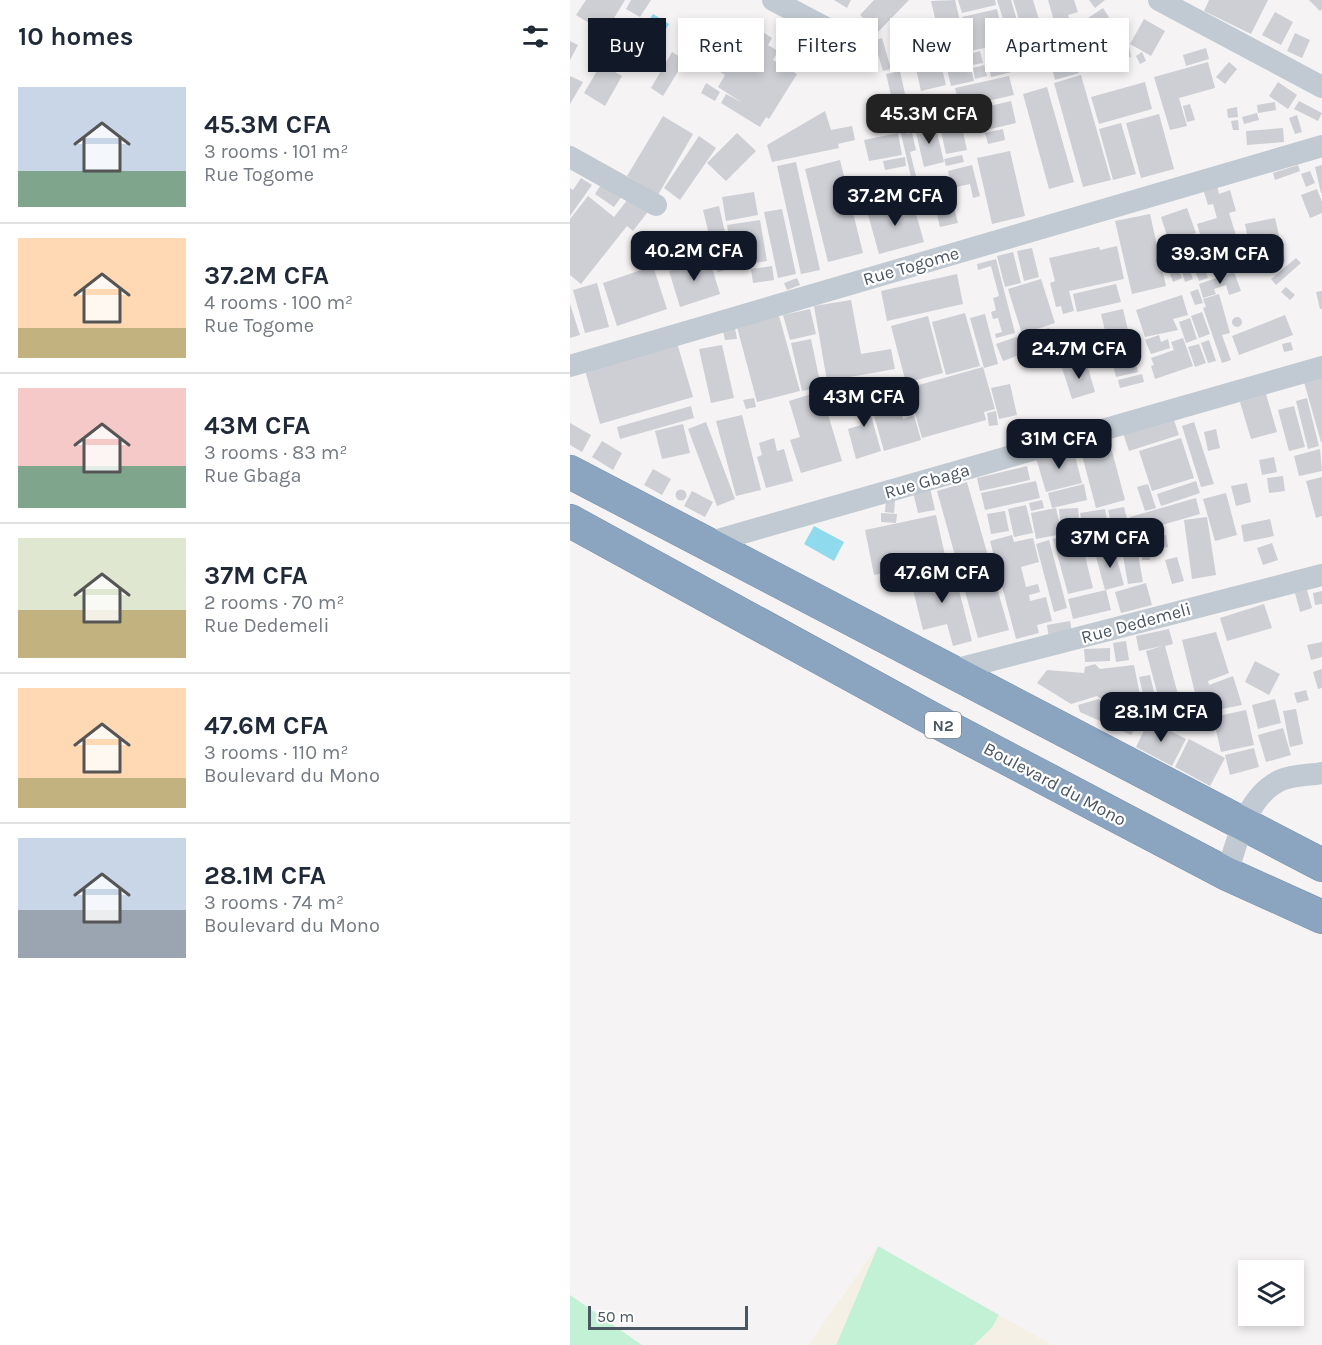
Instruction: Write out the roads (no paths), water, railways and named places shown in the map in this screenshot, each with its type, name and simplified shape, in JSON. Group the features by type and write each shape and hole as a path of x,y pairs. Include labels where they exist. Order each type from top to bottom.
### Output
{"highway":[{"path":"570,472 1322,865"},
{"name":"Boulevard du Mono","path":"570,521 934,720 1227,874 1322,917"}],"street":[{"path":"773,0 807,18"},
{"path":"1159,0 1322,87"},
{"name":"Rue Togome","path":"570,366 1322,146"},
{"path":"570,157 656,205"},
{"name":"Rue Gbaga","path":"704,544 1322,366"},
{"name":"Rue Dedemeli","path":"950,671 1322,575"},
{"path":"1227,874 1243,823 1262,794 1281,780 1322,773"}],"water":[{"path":"814,526 844,542 834,561 804,544"}]}
